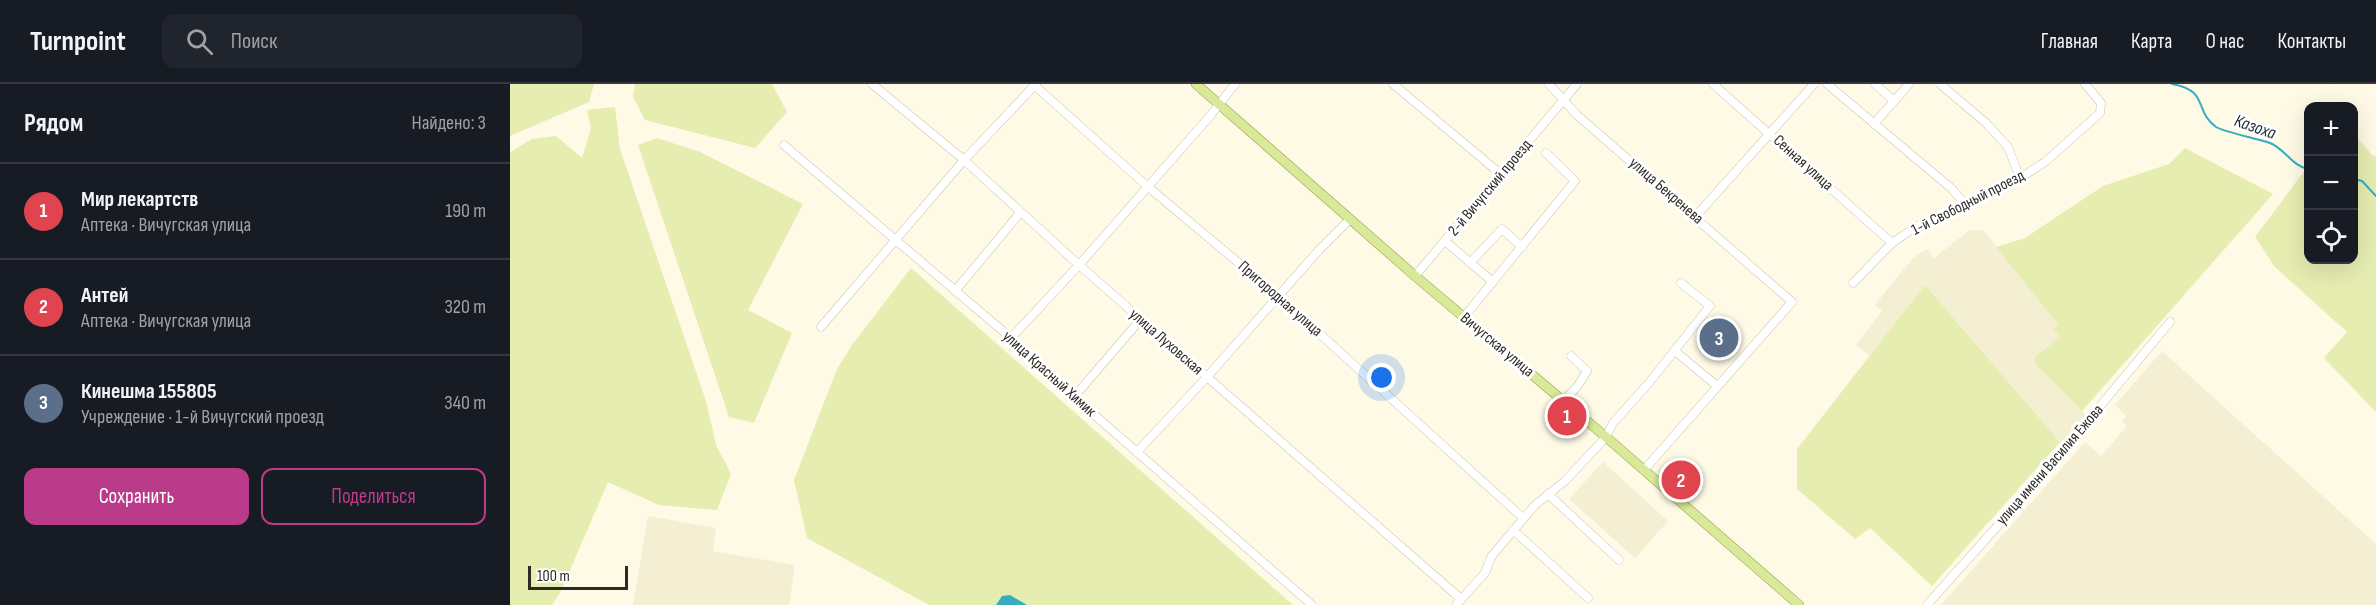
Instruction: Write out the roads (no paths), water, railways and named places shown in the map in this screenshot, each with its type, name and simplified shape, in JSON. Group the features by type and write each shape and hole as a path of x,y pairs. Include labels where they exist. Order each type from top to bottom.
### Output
{"main road":[{"name":"Вичугская улица","path":"1197,84 1415,276 1606,437 1799,605"}],"street":[{"name":"улица Луховская","path":"872,84 964,160 1020,213 1458,602"},
{"path":"821,327 964,160 1034,84"},
{"name":"Пригородная улица","path":"1034,84 1147,186 1278,296 1523,518"},
{"path":"1011,338 1079,265 1235,84"},
{"path":"1393,84 1502,175"},
{"name":"улица Бекренева","path":"1549,84 1577,115 1792,302 1717,386"},
{"name":"2-й Вичугский проезд","path":"1415,276 1577,84"},
{"name":"Сенная улица","path":"1713,84 1892,243"},
{"path":"1695,217 1814,84"},
{"path":"1827,84 1950,188 1967,206"},
{"path":"1875,84 1894,101"},
{"path":"1874,124 1909,84"},
{"path":"1940,84 1986,123 2008,147 2020,178"},
{"name":"1-й Свободный проезд","path":"1853,283 1892,243 1923,222 1967,206 2045,162 2100,113 2102,108 2099,98 2085,84"},
{"name":"улица Красный Химик","path":"784,145 1011,338 1074,397 1312,605"},
{"path":"1464,317 1575,181 1546,153"},
{"path":"955,291 1020,213"},
{"path":"1137,452 1207,377 1325,243 1350,219"},
{"path":"1470,263 1502,229 1522,247"},
{"path":"1445,241 1493,282"},
{"path":"1458,602 1485,573 1491,556 1523,518 1535,505 1565,481 1606,437 1613,423 1710,306 1681,284"},
{"path":"1074,397 1141,319"},
{"name":"улица имени Василия Ежова","path":"1928,605 2043,476 2170,322"},
{"path":"1644,470 1717,386 1675,351"},
{"path":"1563,401 1577,387 1587,371 1571,356"},
{"path":"1548,494 1619,560"},
{"path":"1513,531 1588,598"}],"water":[{"path":"1010,595 1027,605 996,605 1002,596"}],"waterway":[{"name":"Казоха","path":"2172,84 2192,91 2197,96 2209,121 2216,127 2270,143 2297,165 2304,168"},
{"name":"Казоха","path":"2358,180 2362,181 2376,196"}],"place":[{"name":"Кинешма 155805","path":"1719,338"},
{"name":"Мир лекартств","path":"1567,416"},
{"name":"Антей","path":"1681,480"}]}
